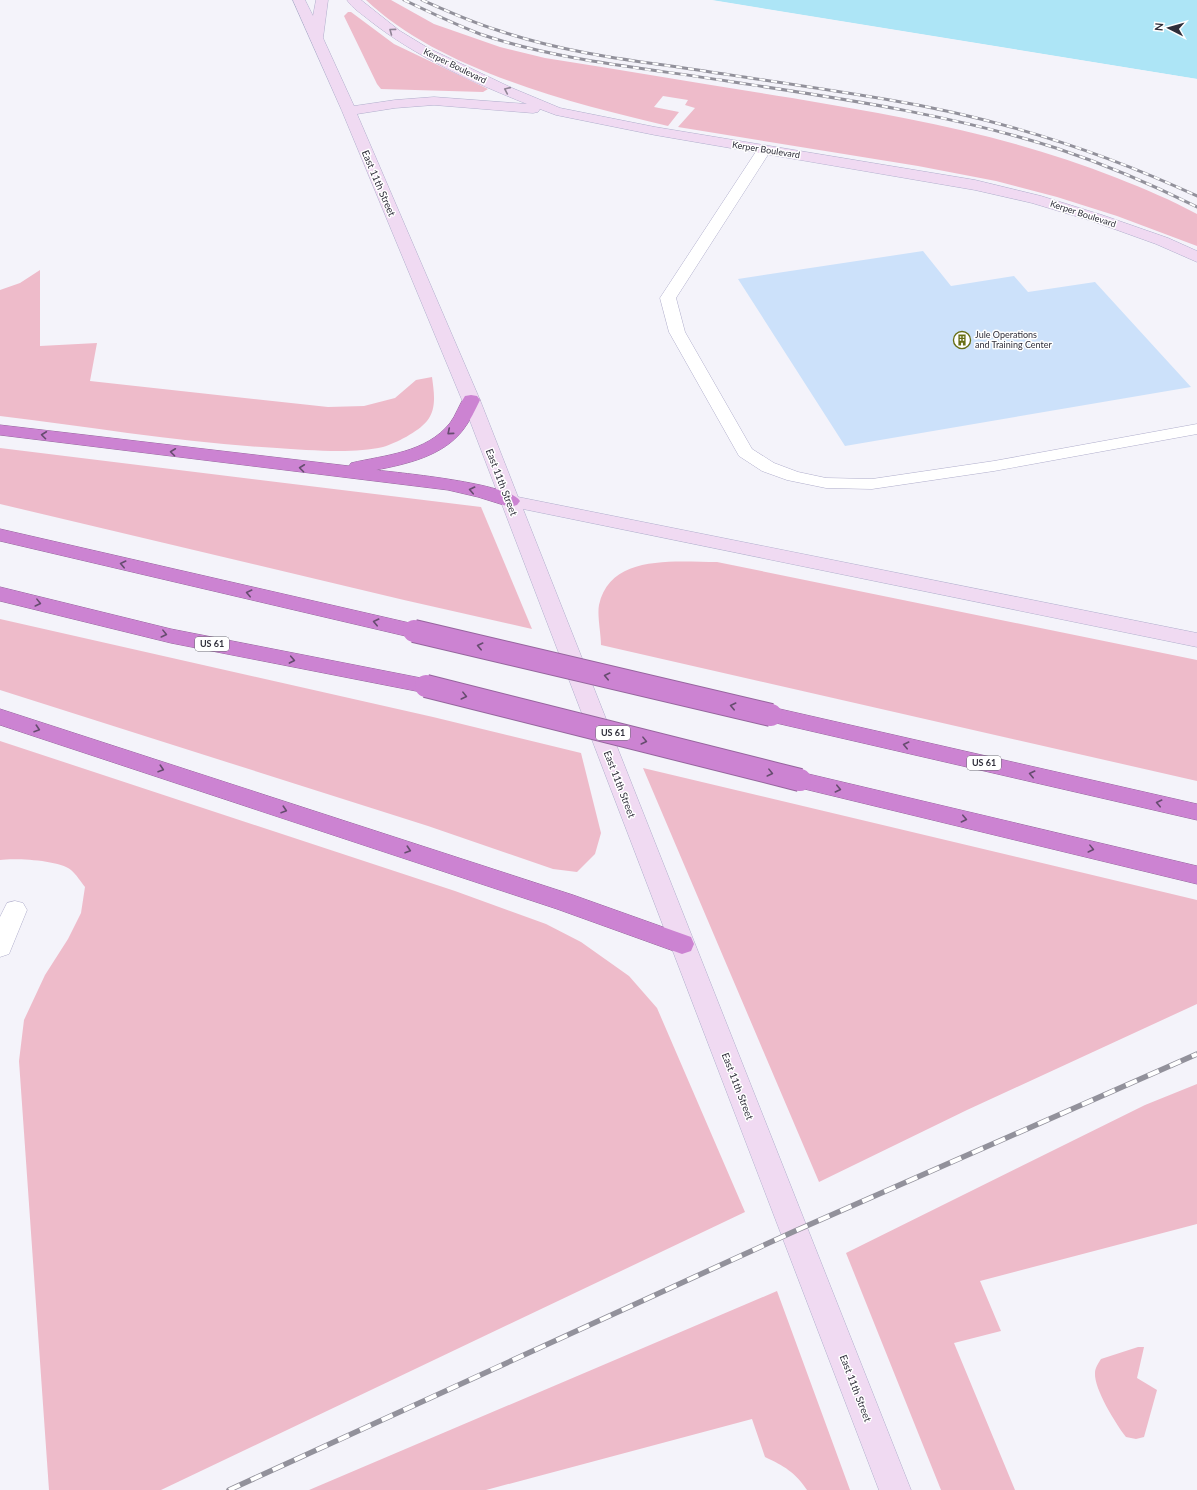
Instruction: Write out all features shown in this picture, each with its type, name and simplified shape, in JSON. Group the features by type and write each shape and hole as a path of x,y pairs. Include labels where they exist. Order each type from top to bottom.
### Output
{"highway":[{"path":"326,471 378,464 406,457 436,444 455,428 471,400"},
{"path":"0,430 326,471 448,484 483,492 510,501"},
{"name":"US 61","path":"0,535 1197,812"},
{"name":"US 61","path":"0,594 171,636 426,686 800,780 1197,875"},
{"path":"0,717 565,902 682,944"}],"main road":[{"path":"299,0 316,38"},
{"path":"316,38 322,0"},
{"name":"Kerper Boulevard","path":"353,0 395,34 424,51 507,91 556,111 655,131 764,150 975,184 1028,197 1118,226 1162,241 1197,257"},
{"name":"East 11th Street","path":"316,38 349,111 471,400 895,1490"},
{"path":"349,111 400,103 434,101 492,104 556,111"},
{"path":"510,501 1197,640"}],"street":[{"path":"0,947 15,910"}],"lane":[{"path":"764,150 668,298 677,332 745,452 768,467 793,476 826,483 872,484 994,466 1197,429"}],"shaded area":[{"path":"366,0 391,0 434,24 500,47 545,58 875,113 957,129 1038,150 1127,182 1168,199 1197,214 1197,246 1117,216 1057,197 996,181 918,166 678,127 695,108 685,105 688,100 663,96 654,107 679,112 668,126 549,94 508,81 468,65 431,46 396,25"},
{"path":"348,12 351,12 394,44 488,89 483,92 381,89 377,84 344,16"},
{"path":"40,270 40,346 97,343 90,381 328,407 364,406 395,398 416,380 432,377 434,406 427,421 406,437 383,447 345,451 242,446 0,416 0,290 20,283"},
{"path":"0,448 481,507 532,629 0,504"},
{"path":"683,561 717,562 1197,660 1197,781 601,645 598,614 599,605 606,588 616,576 647,564"},
{"path":"0,619 433,717 581,753 601,833 595,854 577,872 553,869 428,826 0,690"},
{"path":"0,741 455,891 546,924 581,942 629,976 657,1008 745,1212 161,1490 49,1490 19,1061 24,1020 45,975 68,939 81,913 85,887 71,870 57,864 16,859 0,860"},
{"path":"643,768 1197,900 1197,1004 967,1110 819,1182"},
{"path":"1197,1084 1197,1224 980,1281 1001,1331 954,1343 1015,1490 941,1490 846,1253 1145,1105"},
{"path":"777,1291 850,1490 807,1490 789,1470 765,1457 752,1419 486,1490 309,1490"},
{"path":"1138,1347 1144,1347 1137,1378 1157,1390 1144,1437 1136,1439 1126,1437 1117,1424 1106,1406 1098,1388 1095,1373 1101,1359"}],"water":[{"path":"712,0 1197,0 1197,79"}],"pier":[{"path":"710,0 1197,79 1197,81 712,2"}],"building":[{"name":"Jule Operations and Training Center","path":"923,251 951,286 1014,276 1028,292 1095,282 1191,387 845,446 738,279"}],"railway":[{"path":"404,0 480,34 540,51 602,63 768,87 893,108 934,116 1016,136 1074,154 1110,168 1145,182 1197,207"},
{"path":"422,0 487,27 519,37 564,48 610,57 930,107 969,116 1008,126 1085,150 1160,179 1197,196"},
{"path":"229,1490 795,1231 1197,1054"}],"place":[{"name":"Jule Operations and Training Center","path":"962,340"}]}
